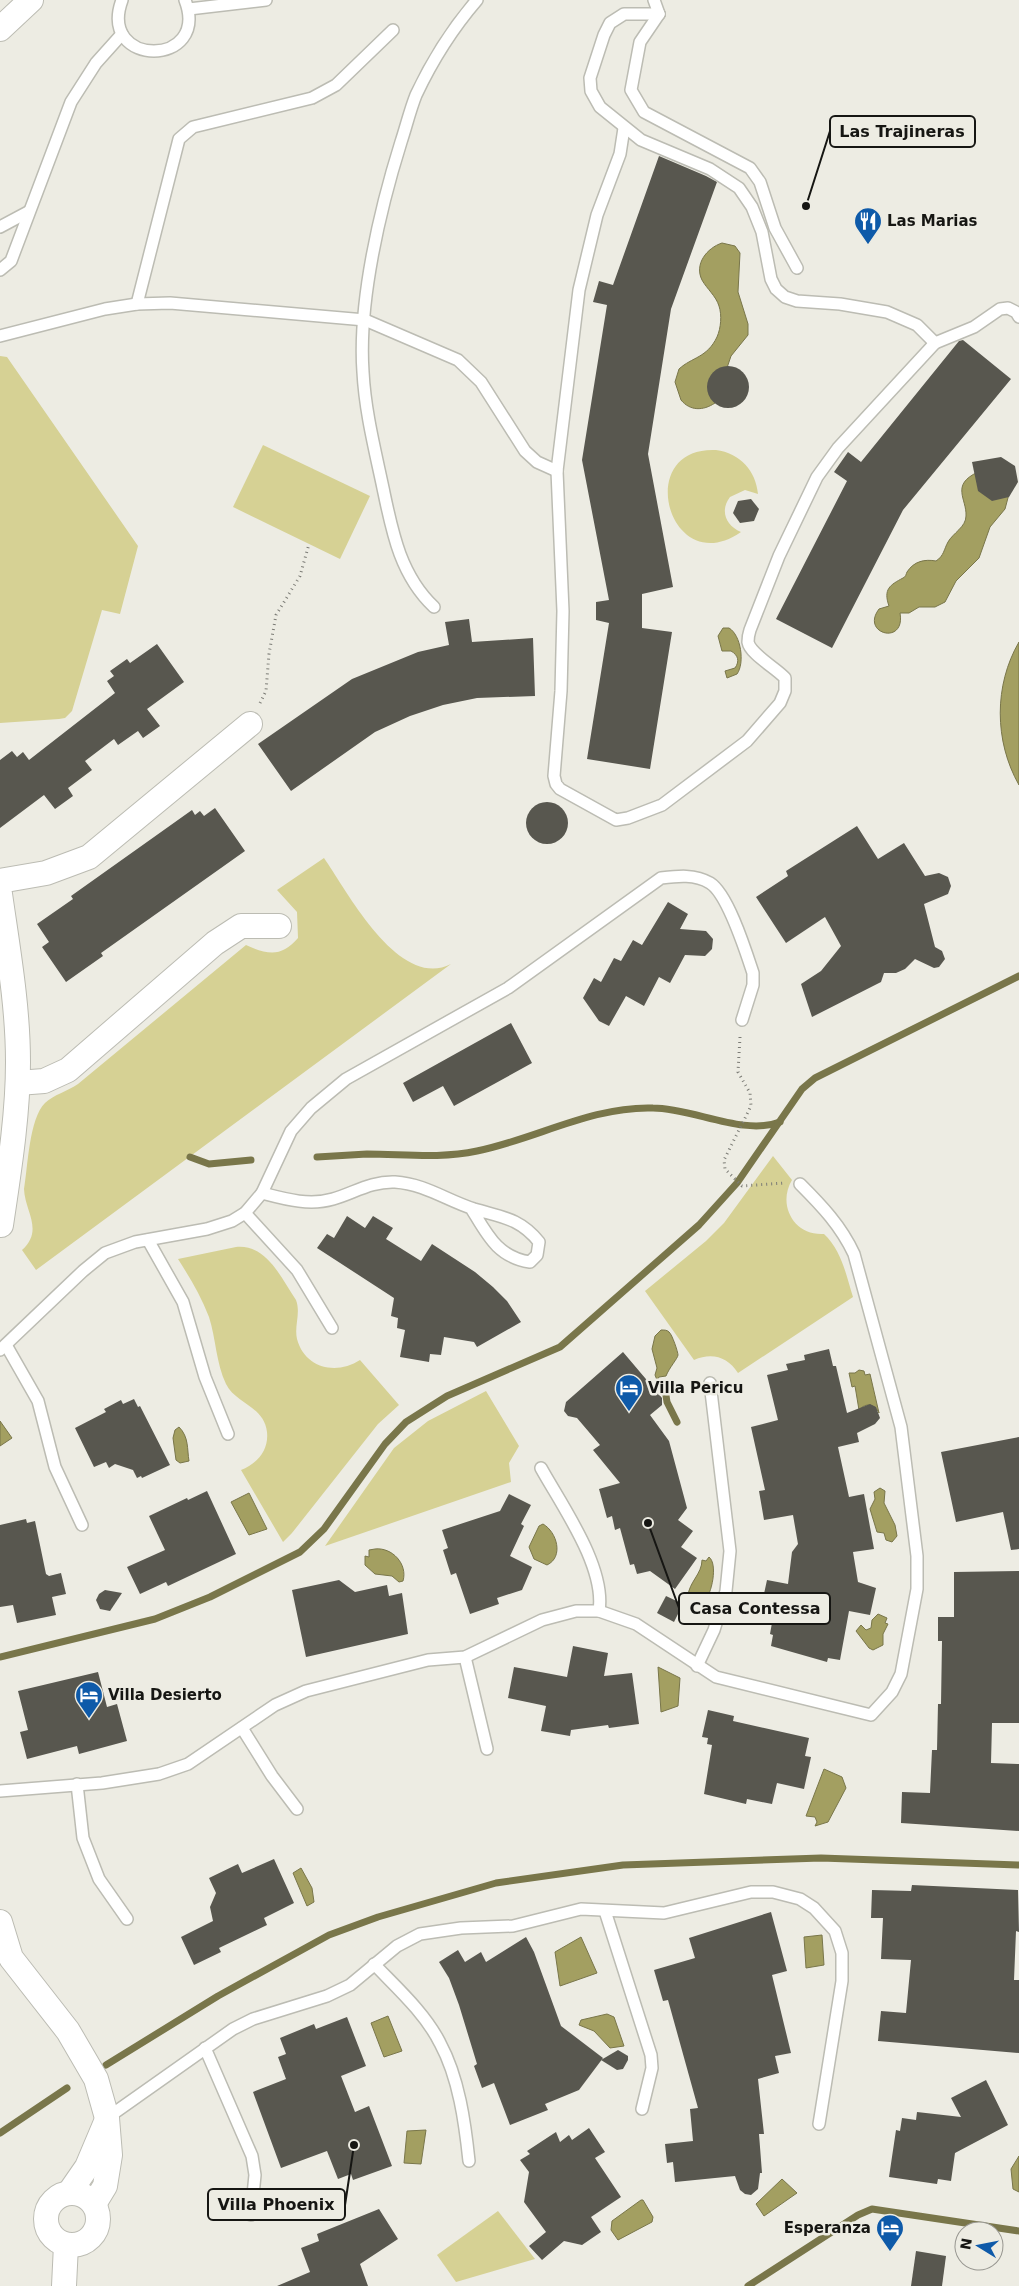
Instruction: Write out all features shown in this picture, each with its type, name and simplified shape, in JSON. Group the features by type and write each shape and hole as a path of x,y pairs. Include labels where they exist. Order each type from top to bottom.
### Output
{"street":[{"path":"0,29 31,0"},
{"path":"0,881 46,873 89,857 250,724"},
{"path":"0,894 14,993 18,1040 18,1083 2,1225"},
{"path":"18,1083 44,1081 68,1070 215,943 241,926 280,926"},
{"path":"0,1922 12,1958 68,2031 84,2055 96,2080 107,2118 109,2169 105,2186 94,2204"},
{"path":"69,2193 81,2194 94,2204 98,2213 96,2230 84,2243 66,2245 51,2235 46,2219 52,2202 69,2193 87,2167 107,2118"},
{"path":"64,2286 66,2245"}],"lane":[{"path":"122,0 118,12 122,34 136,48 156,52 166,50 175,45 187,30 187,5 266,0"},
{"path":"434,606 417,588 407,572 392,529 372,434 363,372 365,320 372,263 390,176 416,96 452,29 477,0"},
{"path":"654,0 658,14 640,42 631,90 644,112 750,168 760,182 775,228 797,268"},
{"path":"658,14 631,13 614,19 604,35 590,78 591,92 600,107 624,128 657,148 710,169 739,188 752,207 762,232 771,279 776,289 785,297 797,301 840,304 887,312 917,325 935,343"},
{"path":"137,304 179,139 193,127 312,98 336,85 393,30"},
{"path":"0,270 11,261 71,102 96,63 122,34"},
{"path":"624,128 620,154 597,215 579,290 557,471 562,611 561,691 554,776 560,789 616,820 628,818 662,805 747,741 780,703 785,691 785,678 777,669 753,651 748,641 750,630 779,556 817,476 838,448 935,343 974,327 1000,309 1008,308 1016,312 1019,317"},
{"path":"0,227 28,212"},
{"path":"0,336 105,309 137,304 170,303 365,320 458,360 480,382 525,451 537,462 557,471"},
{"path":"82,1525 55,1467 38,1401 3,1347 82,1271 105,1253 134,1242 208,1229 232,1221 245,1213 262,1193 291,1131 311,1108 346,1079 508,988 661,878 686,875 711,883 722,895 753,973 753,985 742,1020"},
{"path":"262,1193 309,1202 333,1199 374,1184 394,1182 435,1191 470,1208 508,1219 528,1228 539,1242 537,1255 530,1262 514,1259 498,1248 470,1208"},
{"path":"0,1791 130,1779 159,1774 188,1764 275,1705 306,1691 428,1660 465,1657 552,1616 576,1610 599,1611 636,1624 697,1666 726,1681 871,1716 889,1696 901,1674 916,1595 918,1566 901,1427 854,1254 844,1234 829,1213 800,1184"},
{"path":"245,1213 297,1270 332,1328"},
{"path":"148,1240 183,1302 204,1377 228,1434"},
{"path":"697,1666 714,1630 726,1591 730,1551 710,1383"},
{"path":"541,1468 594,1565 600,1591 599,1611"},
{"path":"465,1657 487,1749"},
{"path":"242,1728 272,1776 297,1808"},
{"path":"77,1784 83,1838 99,1879 127,1919"},
{"path":"107,2118 233,2029 254,2019 327,1996 350,1985 397,1946 420,1934 454,1928 513,1926 581,1909 664,1913 760,1891 783,1894 800,1899 820,1914 834,1931 840,1946 843,1964 842,1981 819,2124"},
{"path":"605,1911 652,2055 652,2068 642,2108"},
{"path":"374,1964 427,2022 444,2051 462,2113 469,2161"},
{"path":"205,2048 252,2156 255,2175 251,2215"}],"path":[{"path":"250,724 266,691 269,654 276,615 300,576 309,544"},
{"path":"742,1020 738,1072 752,1100 751,1106 724,1160 725,1169 742,1186 775,1182 800,1184"}],"shaded area":[{"path":"722,243 735,246 740,253 738,292 748,324 748,335 731,356 715,403 697,409 688,406 681,400 675,382 679,369 709,349 717,337 721,317 720,310 716,299 702,280 700,268 703,257 711,249"},
{"path":"0,356 7,357 138,546 120,614 102,610 72,711 65,718 0,723"},
{"path":"263,445 370,496 340,559 233,507"},
{"path":"716,450 732,455 745,464 754,478 758,494 745,490 730,497 725,507 726,517 731,525 741,532 716,543 695,540 679,527 670,508 668,487 674,468 690,454"},
{"path":"978,472 1009,494 1005,509 990,527 979,558 956,581 945,602 935,607 919,607 909,613 900,613 900,623 897,630 891,633 879,630 875,625 875,618 879,609 889,606 887,592 891,585 905,577 910,568 916,563 939,559 950,539 962,527 966,510 962,487 969,477"},
{"path":"723,628 729,628 733,632 741,650 741,663 737,674 727,678 725,671 735,668 738,661 737,656 731,651 722,651 718,636"},
{"path":"1019,642 1019,785 1005,750 1001,732 1000,713 1005,676"},
{"path":"324,858 361,913 394,951 412,963 432,969 451,964 36,1270 22,1250 32,1235 33,1228 24,1189 32,1131 40,1110 48,1100 78,1084 246,945 261,951 274,952 286,949 292,944 298,938 297,912 277,890"},
{"path":"773,1156 792,1180 786,1199 791,1217 804,1230 824,1234 830,1241 843,1264 853,1297 738,1373 729,1363 713,1356 694,1360 645,1291 706,1241 724,1223"},
{"path":"236,1247 256,1251 265,1257 285,1282 296,1300 298,1310 297,1339 307,1357 314,1363 332,1368 351,1365 360,1360 399,1405 378,1424 283,1542 241,1470 261,1456 267,1439 265,1423 261,1416 236,1396 226,1384 220,1368 209,1317 199,1294 178,1259"},
{"path":"661,1330 667,1330 670,1333 678,1355 666,1376 659,1377 657,1380 655,1375 657,1368 652,1349 655,1336"},
{"path":"859,1370 864,1371 865,1375 870,1374 879,1413 870,1405 859,1410 855,1386 852,1387 849,1373 855,1373"},
{"path":"486,1391 519,1446 509,1463 511,1482 325,1546 394,1448 428,1421"},
{"path":"0,1421 12,1438 0,1446"},
{"path":"179,1427 186,1439 189,1461 180,1463 176,1460 173,1438 175,1430"},
{"path":"880,1488 885,1491 884,1503 895,1525 897,1536 892,1542 886,1540 884,1533 877,1532 870,1509 875,1499 874,1492"},
{"path":"249,1493 267,1529 249,1535 231,1502"},
{"path":"543,1524 552,1533 557,1544 556,1556 547,1565 534,1559 529,1547 539,1526"},
{"path":"369,1550 387,1551 397,1558 403,1569 403,1581 399,1582 392,1576 375,1574 365,1565 365,1556 369,1557"},
{"path":"709,1557 713,1566 713,1579 709,1593 704,1602 693,1602 688,1596 689,1591 700,1570 702,1560 706,1561"},
{"path":"878,1614 887,1618 885,1623 888,1624 883,1634 883,1645 873,1650 869,1648 856,1631 861,1625 866,1630 871,1628 872,1620"},
{"path":"658,1667 680,1678 678,1706 661,1712"},
{"path":"824,1769 842,1777 846,1788 828,1822 815,1826 817,1822 815,1817 806,1816"},
{"path":"301,1868 312,1888 314,1902 307,1906 293,1873"},
{"path":"822,1935 824,1965 806,1968 804,1937"},
{"path":"581,1937 597,1973 560,1986 555,1952"},
{"path":"607,2014 614,2017 624,2046 610,2048 594,2031 579,2025 581,2020"},
{"path":"388,2016 402,2051 384,2057 371,2023"},
{"path":"426,2130 421,2164 404,2163 407,2131"},
{"path":"1019,2156 1019,2192 1013,2189 1011,2169"},
{"path":"782,2179 797,2193 764,2216 756,2204"},
{"path":"643,2200 653,2217 652,2222 618,2240 611,2230 612,2221"},
{"path":"498,2211 535,2259 456,2282 437,2255"}],"building":[{"path":"659,156 717,182 671,309 648,454 673,587 642,594 642,628 672,632 650,769 587,759 609,623 596,620 596,602 609,600 582,460 607,305 593,302 599,281 613,285"},
{"path":"963,340 1011,379 903,510 832,648 776,619 847,481 834,472 848,452 861,462 959,341"},
{"path":"728,366 743,372 749,387 743,402 728,408 713,402 707,387 713,372"},
{"path":"1001,457 1015,466 1018,482 1009,497 992,501 978,491 972,462"},
{"path":"751,499 759,509 754,521 740,523 733,513 738,501"},
{"path":"469,619 472,642 533,638 535,696 477,698 443,705 410,716 375,732 291,791 258,744 352,679 418,652 449,645 445,622"},
{"path":"157,644 184,682 147,709 160,726 143,738 138,731 118,745 114,739 85,761 92,770 68,788 73,796 55,809 44,795 0,828 0,760 12,751 17,757 23,752 29,760 115,693 107,681 114,676 110,671 127,659 130,663"},
{"path":"547,802 562,808 568,823 562,838 547,844 532,838 526,823 532,808"},
{"path":"215,808 245,851 101,953 103,956 66,982 42,947 49,942 37,924 73,899 71,896 192,810 195,815 200,811 204,816"},
{"path":"857,826 878,859 904,843 925,876 939,873 948,877 951,886 948,894 924,904 935,947 942,951 945,959 939,967 934,968 915,959 905,969 896,973 884,973 881,982 812,1017 801,984 821,971 841,946 825,917 786,943 756,897 788,876 786,871"},
{"path":"668,902 688,914 680,929 706,931 713,939 712,949 705,956 685,955 670,983 659,977 644,1006 626,996 609,1026 599,1021 583,998 594,978 601,982 614,958 621,961 633,940 642,945"},
{"path":"511,1023 532,1063 454,1106 443,1086 413,1102 403,1083"},
{"path":"347,1216 365,1228 373,1216 393,1228 386,1239 421,1261 432,1244 475,1272 493,1287 507,1301 521,1322 477,1347 474,1342 444,1337 441,1355 430,1354 429,1362 400,1357 405,1330 397,1328 398,1318 391,1316 394,1298 317,1248 327,1234 334,1238"},
{"path":"829,1349 833,1366 836,1366 847,1413 870,1404 876,1407 880,1418 875,1424 857,1433 859,1442 838,1447 849,1497 864,1494 874,1549 853,1552 858,1582 876,1588 870,1615 849,1611 840,1660 828,1658 827,1662 771,1646 773,1635 770,1634 775,1606 762,1603 767,1580 788,1584 792,1552 798,1544 793,1515 764,1520 759,1491 765,1490 751,1427 778,1420 767,1375 788,1370 786,1364 805,1360 804,1355"},
{"path":"623,1352 662,1398 662,1405 650,1415 669,1441 687,1508 678,1520 693,1531 681,1547 697,1558 675,1589 650,1571 637,1574 634,1564 630,1565 620,1528 615,1530 612,1516 607,1518 599,1489 620,1483 593,1450 600,1445 577,1418 568,1416 564,1411 566,1402"},
{"path":"134,1399 138,1407 140,1406 170,1465 142,1478 141,1476 137,1478 133,1470 115,1464 109,1468 106,1462 94,1467 75,1428 106,1412 104,1409 121,1400 123,1404"},
{"path":"1019,1437 1019,1549 1011,1550 1003,1512 956,1522 941,1452"},
{"path":"207,1491 236,1554 168,1586 166,1582 140,1594 127,1567 165,1550 149,1516"},
{"path":"509,1494 531,1505 521,1524 524,1526 510,1556 532,1567 522,1590 497,1598 499,1604 470,1614 456,1573 451,1575 443,1550 448,1548 442,1530 500,1511"},
{"path":"26,1519 27,1523 35,1521 46,1574 49,1576 61,1573 66,1594 52,1597 56,1615 17,1623 13,1605 0,1607 0,1525"},
{"path":"1019,1571 1019,1723 992,1723 991,1763 1019,1764 1019,1831 901,1823 902,1792 930,1793 932,1750 937,1750 938,1704 941,1704 942,1641 938,1641 938,1617 954,1617 954,1572"},
{"path":"339,1580 355,1592 387,1585 389,1596 402,1593 408,1634 306,1657 292,1590"},
{"path":"105,1590 122,1593 110,1611 100,1609 96,1600 99,1594"},
{"path":"666,1596 683,1604 674,1622 657,1613"},
{"path":"573,1646 608,1653 604,1676 632,1673 639,1724 609,1728 608,1725 571,1730 570,1736 541,1731 546,1706 508,1698 514,1667 567,1677"},
{"name":"Villa Desierto","path":"98,1672 107,1707 117,1704 127,1741 79,1754 77,1746 27,1759 20,1732 28,1730 18,1691"},
{"path":"708,1710 734,1716 733,1721 809,1738 805,1756 811,1757 804,1789 777,1783 772,1804 747,1799 746,1804 704,1794 712,1745 707,1744 708,1738 702,1737"},
{"path":"274,1859 294,1903 264,1918 267,1925 219,1948 221,1952 194,1965 181,1937 213,1921 210,1907 216,1893 209,1878 238,1864 242,1873"},
{"path":"912,1885 1018,1890 1019,1932 1016,1931 1014,1980 1019,1980 1019,2053 878,2041 881,2011 906,2013 911,1960 881,1959 883,1918 871,1918 872,1890 911,1891"},
{"path":"771,1912 787,1971 772,1975 791,2053 775,2056 779,2073 758,2079 764,2134 759,2134 762,2173 760,2173 758,2189 751,2195 745,2194 740,2190 735,2176 675,2182 673,2162 667,2163 665,2144 693,2141 690,2109 698,2108 668,2000 663,2001 654,1970 695,1958 689,1938"},
{"path":"526,1937 534,1952 561,2026 603,2058 579,2090 545,2104 548,2110 510,2125 494,2083 482,2088 474,2066 477,2064 459,2005 449,1978 439,1962 458,1950 465,1962 481,1952 486,1962"},
{"path":"347,2017 366,2066 341,2076 355,2112 369,2106 392,2166 353,2180 351,2174 338,2179 327,2151 281,2168 253,2092 286,2079 278,2057 286,2054 280,2038 314,2024 316,2029"},
{"path":"618,2050 628,2056 628,2060 623,2069 617,2070 601,2060"},
{"path":"986,2080 1008,2125 955,2153 951,2181 938,2179 937,2184 889,2177 896,2130 900,2131 902,2118 916,2120 917,2112 961,2117 951,2098"},
{"path":"589,2128 605,2152 595,2158 621,2197 591,2217 601,2232 582,2245 564,2241 542,2260 529,2246 546,2232 524,2202 529,2172 520,2160 530,2154 527,2151 556,2132 560,2142 569,2135 572,2140"},
{"path":"379,2209 398,2239 360,2264 368,2286 277,2286 310,2272 301,2248 319,2241 317,2234"},
{"path":"916,2251 946,2256 942,2286 911,2286"}],"waterway":[{"path":"0,1657 155,1619 210,1597 300,1552 324,1529 385,1444 406,1422 447,1396 560,1347 699,1225 737,1183 802,1089 815,1078 1019,976"},
{"path":"317,1157 367,1154 449,1155 477,1151 499,1146 586,1118 630,1109 668,1109 750,1126 780,1122"},
{"path":"190,1157 209,1164 251,1160"},
{"path":"664,1383 667,1402 677,1422"},
{"path":"106,2065 218,1996 329,1935 378,1917 496,1883 623,1865 821,1858 1019,1865"},
{"path":"0,2133 67,2088"},
{"path":"748,2286 858,2215 872,2209 1019,2231"}],"place":[{"name":"Las Trajineras","path":"806,206"},
{"name":"Las Marias","path":"868,245"},
{"name":"Villa Pericu","path":"629,1412"},
{"name":"Casa Contessa","path":"648,1523"},
{"name":"Villa Desierto","path":"89,1719"},
{"name":"Villa Phoenix","path":"354,2145"},
{"name":"Esperanza","path":"890,2252"}]}
